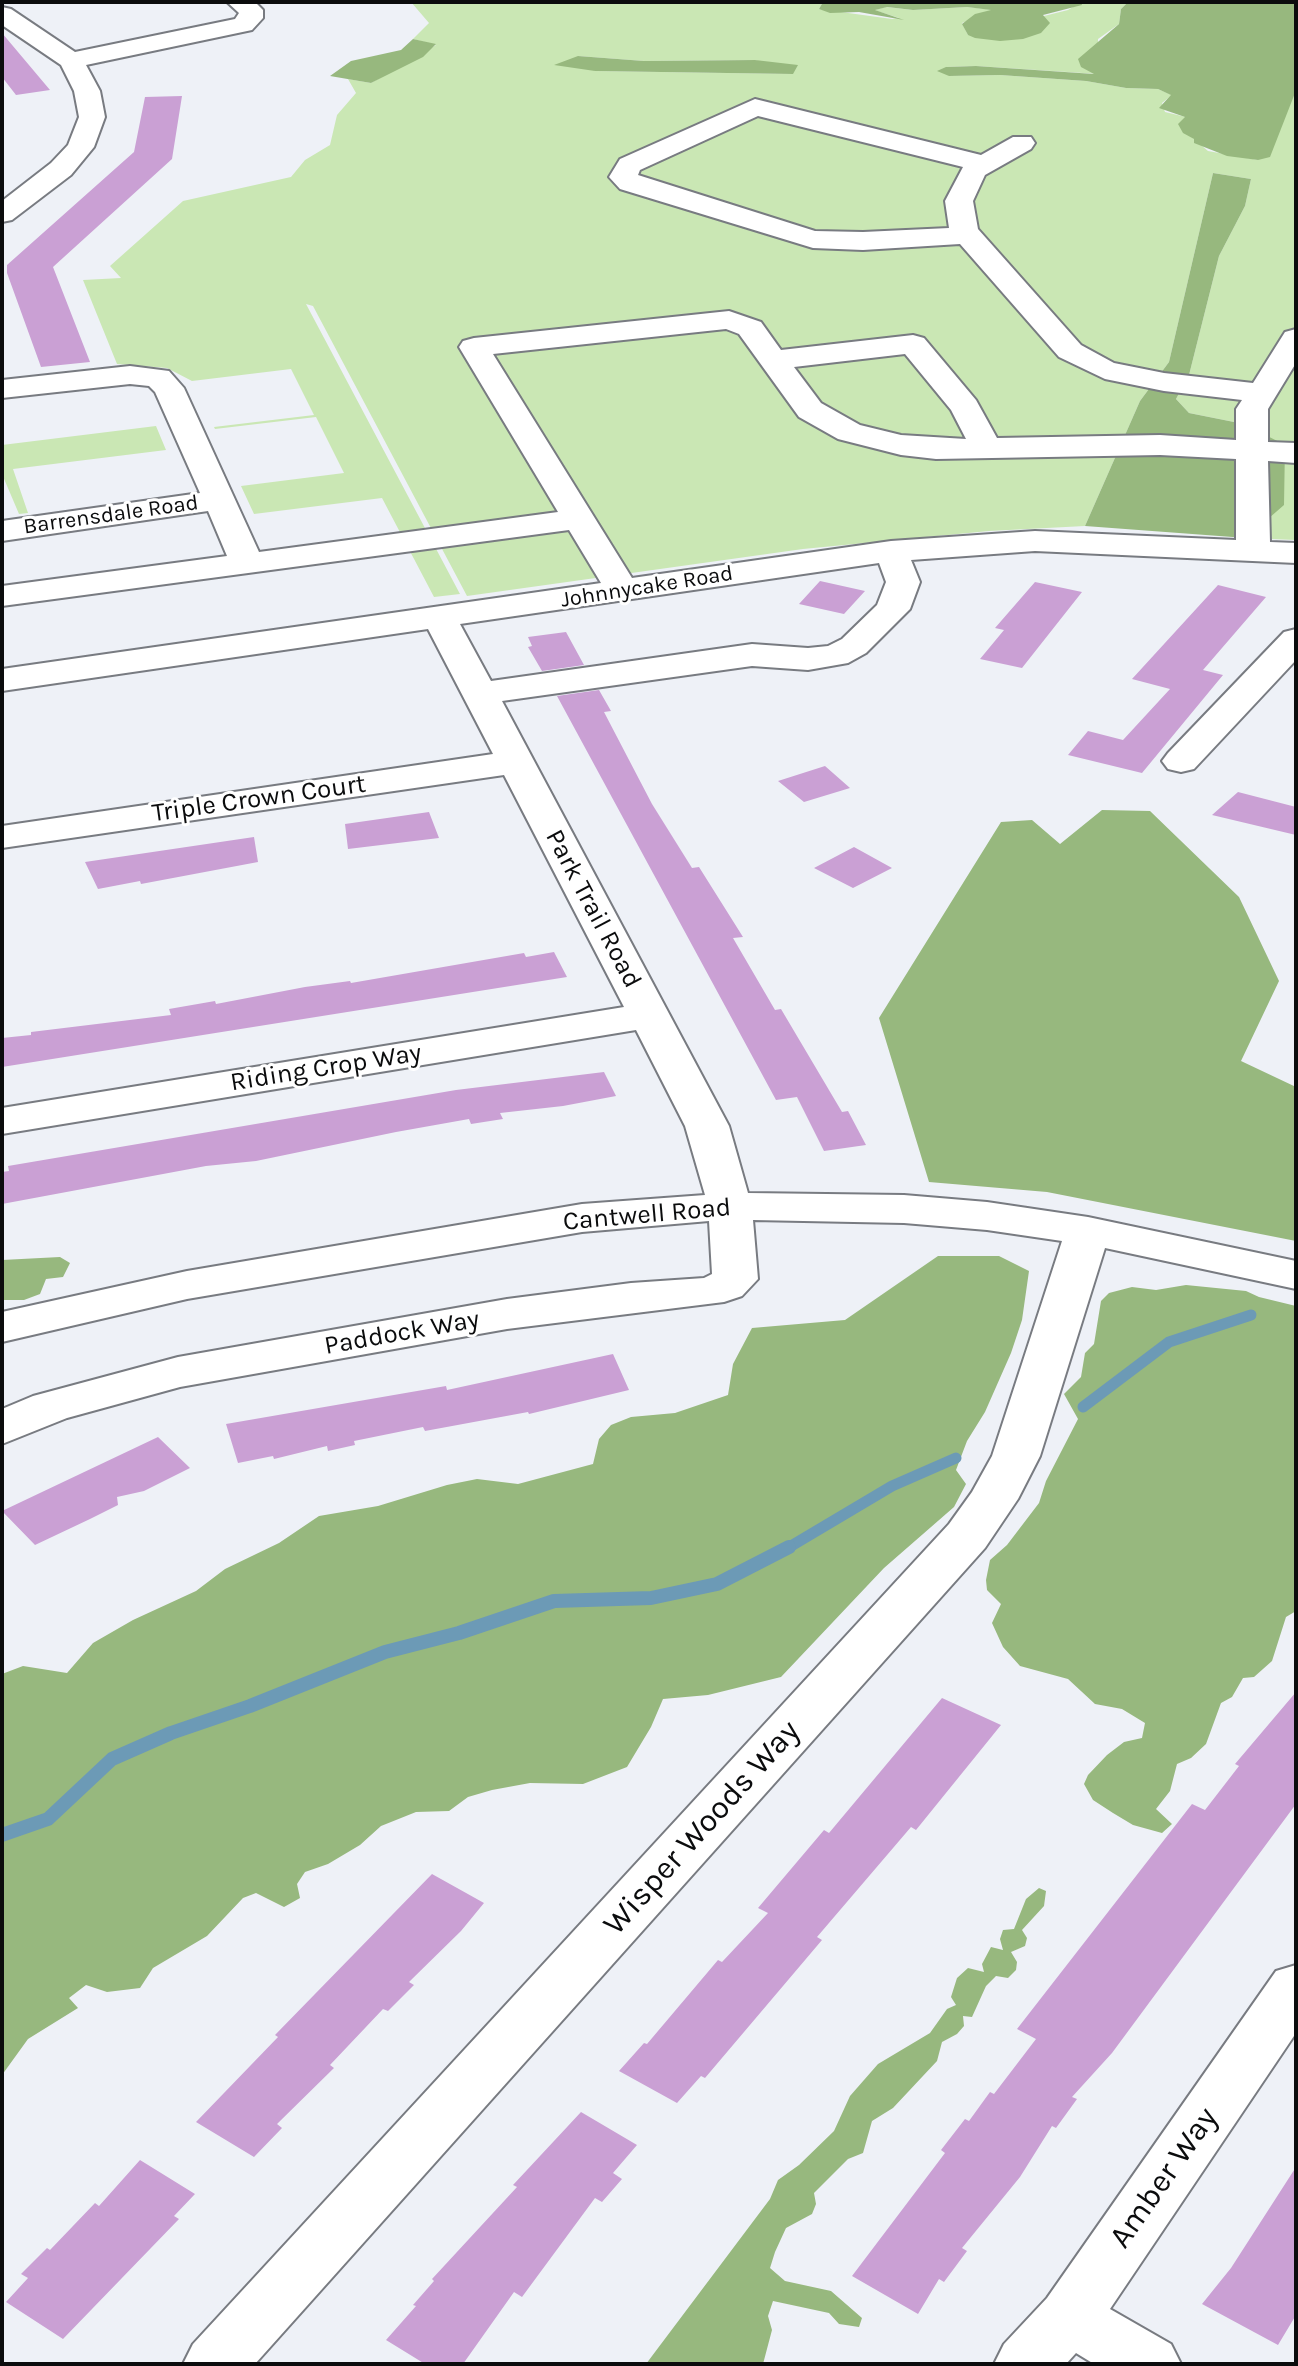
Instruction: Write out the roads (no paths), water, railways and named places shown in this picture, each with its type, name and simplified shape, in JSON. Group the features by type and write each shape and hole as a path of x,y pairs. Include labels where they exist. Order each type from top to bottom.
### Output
{"street":[{"path":"71,61 243,25 251,18 251,10 239,2"},
{"path":"2,14 71,61 91,104 88,132 81,147 61,169 16,190 2,214"},
{"path":"967,235 863,241 813,239 630,183 623,177 630,165 755,107 985,164"},
{"path":"1022,143 974,170 959,201 967,235 1070,351 1105,370 1262,393"},
{"path":"623,591 474,347 689,321 729,320 750,328 810,410 849,432 901,445 987,449 1160,445 1296,453"},
{"path":"1253,550 1252,409 1296,338"},
{"path":"773,360 913,344 965,407 987,449"},
{"path":"2,389 130,375 158,377 169,388 247,562"},
{"name":"Barrensdale Road","path":"2,531 219,500"},
{"path":"2,596 580,519"},
{"name":"Johnnycake Road","path":"2,680 891,551 1035,541 1296,553"},
{"path":"478,694 752,655 808,659 836,656 854,646 893,609 903,582 891,551"},
{"name":"Park Trail Road","path":"440,618 707,1126 730,1206"},
{"path":"1181,761 1296,639"},
{"name":"Triple Crown Court","path":"2,837 517,762"},
{"name":"Riding Crop Way","path":"2,1121 649,1015"},
{"name":"Cantwell Road","path":"2,1327 187,1285 469,1236 582,1218 730,1206 904,1209 987,1216 1088,1231 1296,1275"},
{"name":"Paddock Way","path":"2,1428 50,1407 178,1372 507,1314 717,1289 735,1279 730,1206"},
{"name":"Wisper Woods Way","path":"215,2364 967,1536 993,1499 1016,1456 1088,1231"},
{"name":"Amber Way","path":"1026,2364 1069,2317 1296,1987"},
{"path":"1069,2317 1149,2364"}],"waterway":[{"path":"1083,1407 1169,1342 1251,1315"},
{"path":"786,1549 892,1486 956,1458"},
{"path":"2,1835 48,1819 112,1759 171,1733 250,1706 385,1652 459,1633 554,1601 651,1598 717,1584 789,1547"}]}
